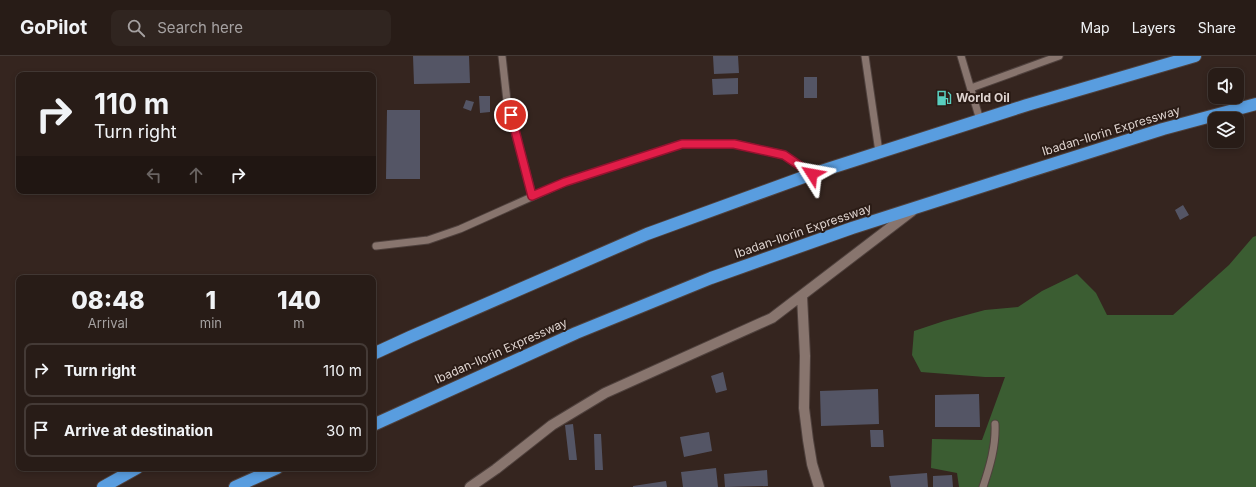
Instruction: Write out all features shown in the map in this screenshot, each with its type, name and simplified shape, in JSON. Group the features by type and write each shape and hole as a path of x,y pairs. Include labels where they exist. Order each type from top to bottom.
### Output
{"highway":[{"path":"376,353 647,234 812,174 980,120 1193,56"},
{"name":"Ibadan-Ilorin Expressway","path":"376,423 576,333 704,281 852,228 916,207 1163,129 1256,104"},
{"path":"103,487 132,471"},
{"path":"235,487 270,471"}],"street":[{"path":"470,487 496,469 552,425 605,394 772,318 916,207"},
{"path":"802,296 805,356 804,408 812,464 819,487"}],"lane":[{"path":"502,56 507,101 532,196"},
{"path":"865,56 879,152"},
{"path":"961,56 980,120"},
{"path":"971,88 1059,56"},
{"path":"376,246 428,240 460,229 565,182 682,144 734,144 784,155 812,174"},
{"path":"984,487 991,465 996,437 995,424"}],"green space":[{"path":"1256,236 1256,487 959,487 957,473 931,468 932,439 982,440 1005,377 921,372 912,355 914,331 985,310 1018,307 1042,291 1077,274 1096,293 1107,315 1173,315 1229,265 1253,237"}],"building":[{"path":"413,56 469,56 470,83 414,84"},
{"path":"713,56 738,56 739,73 714,74"},
{"path":"804,77 817,77 817,98 804,98"},
{"path":"738,78 738,94 713,95 712,79"},
{"path":"479,96 490,96 490,112 480,113"},
{"path":"466,100 474,102 471,111 463,108"},
{"path":"387,110 420,110 420,179 386,179"},
{"path":"1183,205 1189,215 1180,220 1175,210"},
{"path":"723,372 727,390 716,393 711,376"},
{"path":"878,389 879,424 821,426 820,391"},
{"path":"979,394 980,427 935,427 935,395"},
{"path":"573,424 577,460 569,460 565,425"},
{"path":"870,430 883,430 884,447 871,447"},
{"path":"709,432 712,451 684,457 680,437"},
{"path":"594,434 601,434 603,470 595,470"},
{"path":"716,468 718,487 683,487 681,472"},
{"path":"767,470 768,486 725,487 724,474"},
{"path":"927,473 928,487 891,487 889,476"},
{"path":"952,475 953,487 933,487 933,476"},
{"path":"666,481 667,487 633,487 633,486"}],"place":[{"name":"World Oil","path":"944,98"}],"route":[{"path":"511,115 532,196 565,182 682,144 734,144 784,155 812,174"}]}
